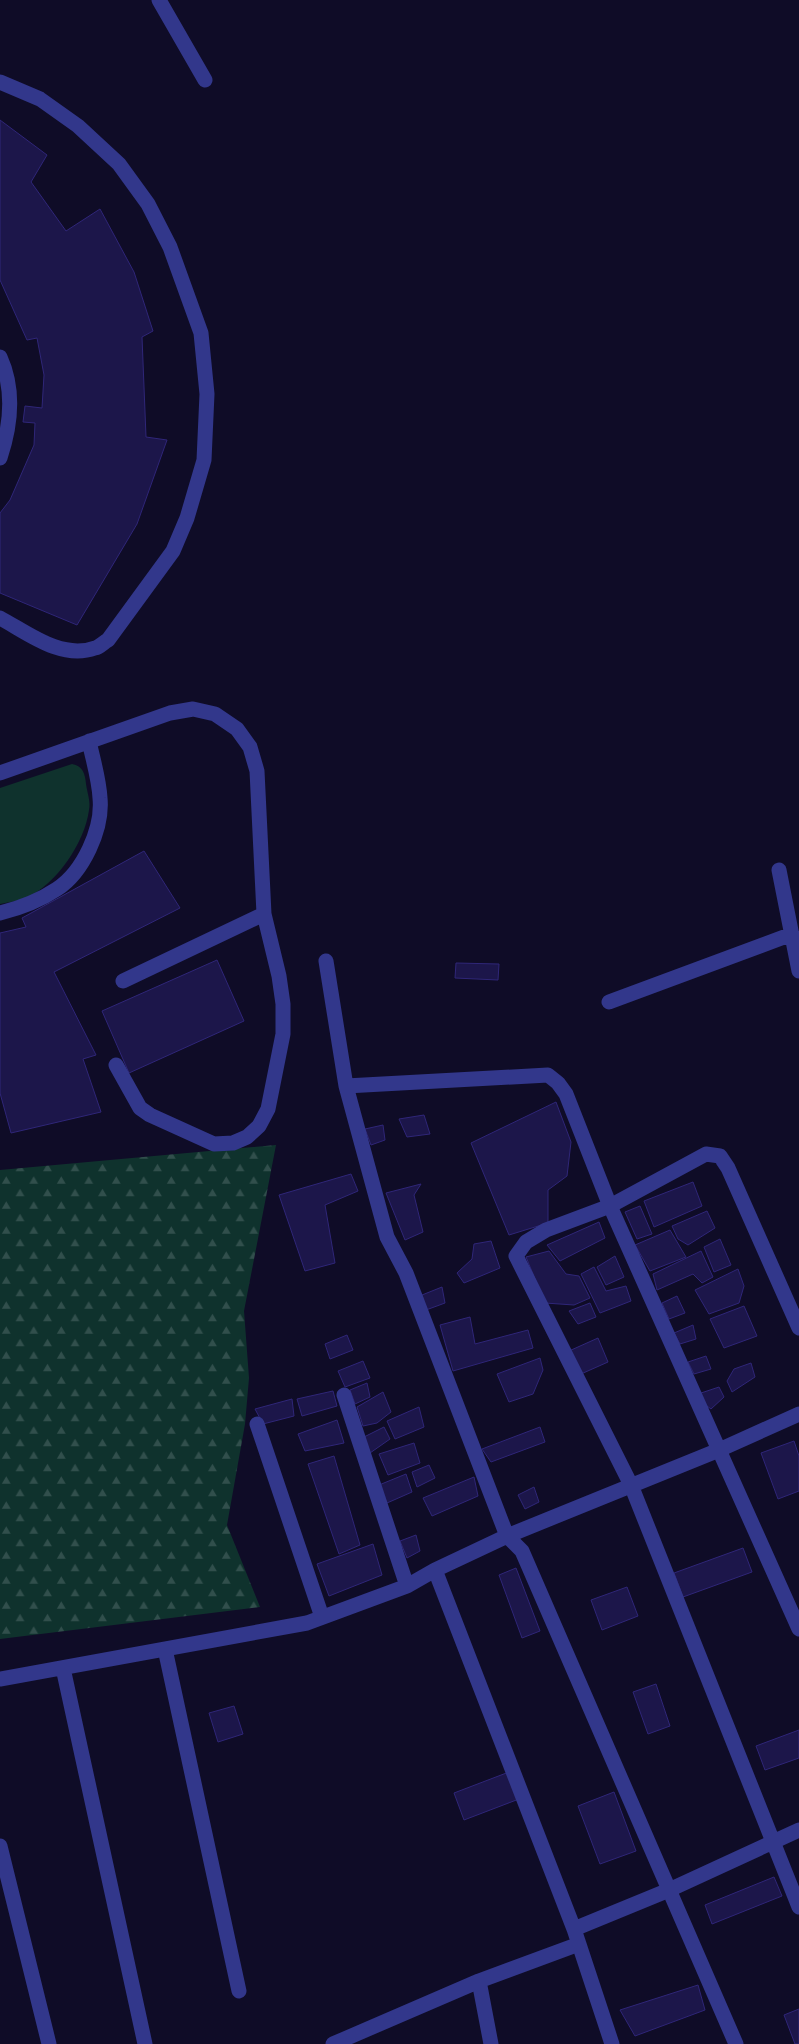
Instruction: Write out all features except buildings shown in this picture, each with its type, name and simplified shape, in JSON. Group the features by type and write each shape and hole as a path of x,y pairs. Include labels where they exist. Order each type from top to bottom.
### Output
{"street":[{"path":"159,0 205,80"},
{"path":"0,82 40,99 78,126 119,164 148,204 170,247 201,333 207,394 204,460 184,526 173,551 108,640 96,648 76,651 59,649 0,618"},
{"path":"0,357 6,372 10,411 8,434 0,458"},
{"path":"0,773 170,713 193,709 215,714 237,729 250,747 256,770 264,914 279,976 283,1004 283,1034 268,1109 259,1126 247,1137 234,1143 214,1144 150,1115 140,1108 116,1065"},
{"path":"0,913 23,907 58,889 79,867 91,845 98,822 100,799 89,741"},
{"path":"779,870 799,971"},
{"path":"122,981 264,914"},
{"path":"609,1002 792,934"},
{"path":"326,961 346,1086 387,1237 406,1273 507,1536 522,1551 736,2044"},
{"path":"346,1086 548,1075 558,1083 566,1094 610,1206 799,1629"},
{"path":"799,1328 728,1168 720,1156 706,1154 610,1206 546,1230 526,1242 516,1256 631,1485 799,1907"},
{"path":"344,1395 407,1586"},
{"path":"0,1680 307,1623 407,1586 435,1570 507,1536 719,1450 799,1414"},
{"path":"257,1424 322,1617"},
{"path":"435,1570 574,1929 612,2044"},
{"path":"165,1649 239,1991"},
{"path":"63,1668 145,2044"},
{"path":"574,1929 670,1890 799,1830"},
{"path":"0,1846 49,2044"},
{"path":"333,2044 479,1980 579,1944"},
{"path":"479,1980 491,2044"}],"green space":[{"path":"72,764 79,767 84,774 90,804 82,835 67,861 48,883 26,898 0,904 0,788"},
{"path":"276,1145 244,1311 249,1378 245,1424 227,1525 260,1607 0,1639 0,1170"}]}
